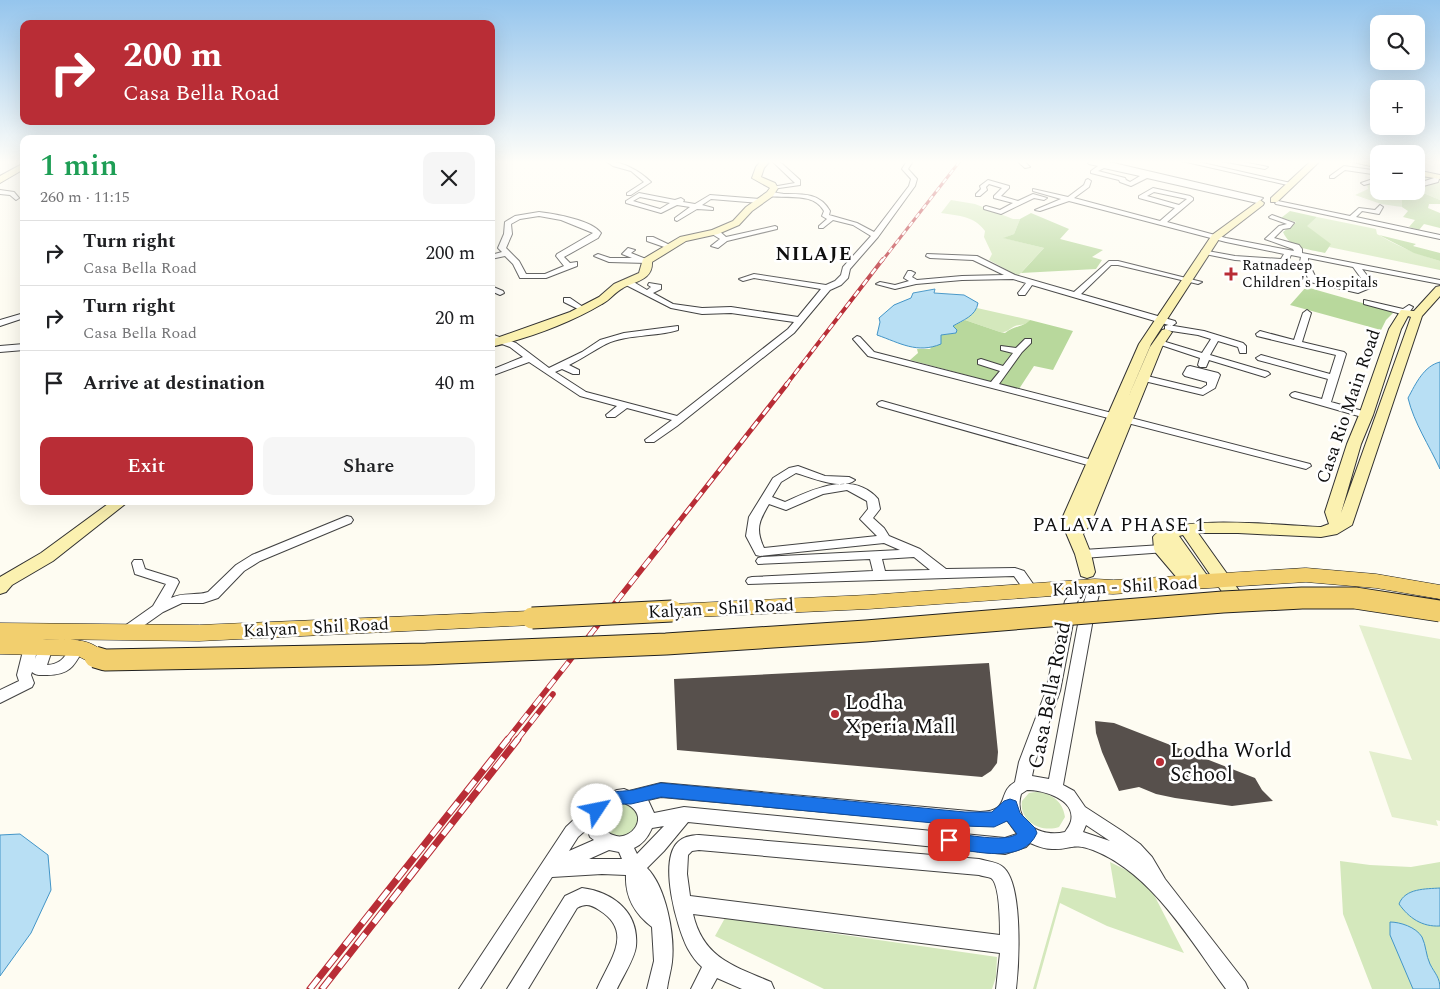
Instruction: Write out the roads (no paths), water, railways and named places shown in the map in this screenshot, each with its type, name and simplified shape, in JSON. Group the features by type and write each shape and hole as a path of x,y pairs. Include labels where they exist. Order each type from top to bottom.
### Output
{"main road":[{"name":"Kalyan - Shil Road","path":"0,631 199,632 532,618 868,602 1032,590 1088,582 1113,587 1343,588 1434,599"},
{"path":"0,646 85,651 105,660 206,660 434,655 748,639 1302,598 1434,599"}],"street":[{"path":"645,207 658,211 668,210 672,207"},
{"path":"677,219 696,207"},
{"path":"705,207 711,209"},
{"path":"598,256 609,260 647,261 689,237 715,232 736,223 752,207"},
{"path":"825,207 827,211 825,216 855,224 875,235"},
{"path":"650,440 680,419 791,331 827,288 838,283 845,276 846,268 875,235 896,207"},
{"path":"990,207 1001,212 1011,207"},
{"path":"1038,210 1046,207"},
{"path":"1104,207 1221,239 1440,282"},
{"path":"1120,419 1143,378 1167,323 1210,253 1221,239 1259,207"},
{"path":"1297,207 1440,239"},
{"path":"1352,218 1361,209 1377,212 1380,207"},
{"path":"1162,223 1181,208"},
{"path":"522,215 551,216 583,225 598,232 595,236 560,256 571,265 546,276 526,276 522,274 516,263 507,253 502,248 508,234 507,223 522,215"},
{"path":"1272,217 1292,223 1288,227 1281,227 1270,239 1296,247 1312,280 1358,291 1363,290 1366,288 1365,278 1357,267"},
{"path":"821,227 832,218"},
{"path":"716,246 725,239 775,228"},
{"path":"1380,228 1440,239"},
{"path":"715,232 725,239"},
{"path":"650,239 670,247"},
{"path":"631,250 626,254 647,261"},
{"path":"495,256 507,253"},
{"path":"1210,253 1284,261 1288,253"},
{"path":"930,256 974,258 1030,283 1240,345 1243,351"},
{"path":"495,340 600,301 619,286 642,276 647,270 647,261"},
{"path":"1076,296 1110,262 1193,280"},
{"path":"911,273 908,278 916,282"},
{"path":"743,279 754,276 827,288"},
{"path":"881,286 895,287 916,282 973,277 1013,277"},
{"path":"629,282 666,304 696,310 731,310 800,320"},
{"name":"Casa Rio Main Road","path":"1410,311 1403,355 1348,517 1337,526 1333,512 1354,444 1366,415 1395,329 1410,311 1440,289 1436,286 1440,282"},
{"path":"1022,293 1030,283"},
{"path":"647,293 658,287 652,285"},
{"path":"495,290 500,293"},
{"path":"567,300 582,309"},
{"path":"1367,302 1410,311"},
{"path":"1297,343 1307,313"},
{"path":"0,323 20,317"},
{"path":"1088,582 1083,554 1075,533 1082,525 1100,465 1120,419 1146,344 1167,323"},
{"path":"548,372 585,354 603,342 624,336 662,332 675,328"},
{"path":"1260,334 1341,354 1325,404"},
{"path":"1143,378 1203,392 1212,386 1212,380 1215,376 1201,371 1205,358 1216,338"},
{"path":"857,339 871,354 995,383"},
{"path":"495,340 513,345 548,372 583,394 680,419"},
{"path":"995,383 1018,351 1028,341"},
{"path":"1159,343 1265,374"},
{"path":"0,349 20,347"},
{"path":"1004,348 1018,351"},
{"path":"1388,351 1403,355"},
{"path":"495,371 530,358"},
{"path":"1261,358 1334,378"},
{"path":"981,362 1004,369"},
{"path":"561,365 576,372"},
{"path":"1234,378 1239,367"},
{"path":"962,372 1120,419 1306,466"},
{"path":"1295,395 1366,415"},
{"path":"591,406 600,399"},
{"path":"882,404 1100,465"},
{"path":"611,415 624,405"},
{"path":"765,580 761,557 752,536 756,517 777,480 793,470 805,471 823,479 849,480"},
{"path":"766,499 786,506 818,491 847,487 854,489 872,499 874,509 866,519 880,531 885,539"},
{"path":"0,588 6,581 47,557 117,505"},
{"path":"124,632 158,609 180,599 203,598 213,595 240,568 256,558 347,520"},
{"path":"1162,549 1161,537 1168,532 1211,528 1321,532 1331,530 1337,526"},
{"path":"1187,530 1212,586"},
{"path":"1168,532 1212,586"},
{"path":"761,557 885,539 918,553 942,573"},
{"path":"1083,554 1162,549 1212,586"},
{"path":"761,557 829,557 918,553"},
{"path":"874,555 880,575"},
{"path":"829,557 835,577"},
{"path":"138,563 139,571 148,576 162,577 173,582 158,609"},
{"path":"752,581 880,575 1015,572 1020,574 1032,590"},
{"name":"Casa Bella Road","path":"1022,784 1027,762 1052,690 1071,601 1088,582"},
{"name":"Casa Bella Road","path":"1055,787 1086,619 1088,582"},
{"path":"0,697 30,686 24,676 38,647"},
{"name":"Casa Bella Road","path":"469,989 572,832 602,804 616,797 631,797 661,790 994,820 1010,806 1011,797 1015,789 1022,784 1033,782 1055,787 1073,801 1078,811 1134,850 1146,862 1158,885"},
{"path":"548,869 642,833 647,822 644,807 631,797"},
{"path":"602,804 597,810 594,825 601,838 616,844 635,868"},
{"path":"1010,806 1013,816 1020,826 1040,839 1052,842 1063,841 1071,837 1078,830 1080,821 1078,811"},
{"path":"647,822 684,814 1005,846 1020,842 1029,833"},
{"path":"657,989 663,961 661,923 644,910 633,886 635,868 658,846 684,814"},
{"path":"1071,837 1096,843 1119,853 1158,885 1238,989"},
{"path":"764,989 713,966 700,952 687,924 679,877 680,854 683,848 690,842 719,843 979,867 998,873 1004,884 1009,927 1006,989"},
{"path":"548,869 602,866 635,868"},
{"path":"517,989 571,902 582,896 594,898 617,911 626,929 627,948 606,989"},
{"path":"684,904 1009,945"},
{"path":"701,989 713,966"}],"water":[{"path":"935,289 934,293 964,295 978,303 972,314 953,326 957,330 956,333 941,335 941,344 924,348 901,344 877,335 879,318 894,305 911,298 913,293"},
{"path":"1440,362 1440,469 1418,425 1408,398 1425,371"},
{"path":"20,834 48,855 51,890 31,933 0,976 0,835"},
{"path":"1440,888 1440,926 1427,925 1416,921 1399,904 1406,895 1416,890"},
{"path":"1390,922 1408,926 1416,930 1422,937 1429,961 1438,978 1440,989 1413,989 1390,935"}],"railway":[{"path":"882,261 924,207"},
{"path":"786,385 883,259"},
{"path":"663,542 787,384"},
{"path":"507,740 664,541"},
{"path":"517,740 553,694"},
{"path":"310,989 508,739"},
{"path":"322,989 518,739"}],"place":[{"name":"Ratnadeep Children's Hospitals","path":"1231,274"},
{"name":"Lodha Xperia Mall","path":"835,714"},
{"name":"Lodha World School","path":"1160,762"}],"district":[{"name":"NILAJE","path":"814,253"},
{"name":"PALAVA PHASE 1","path":"1119,524"}]}
